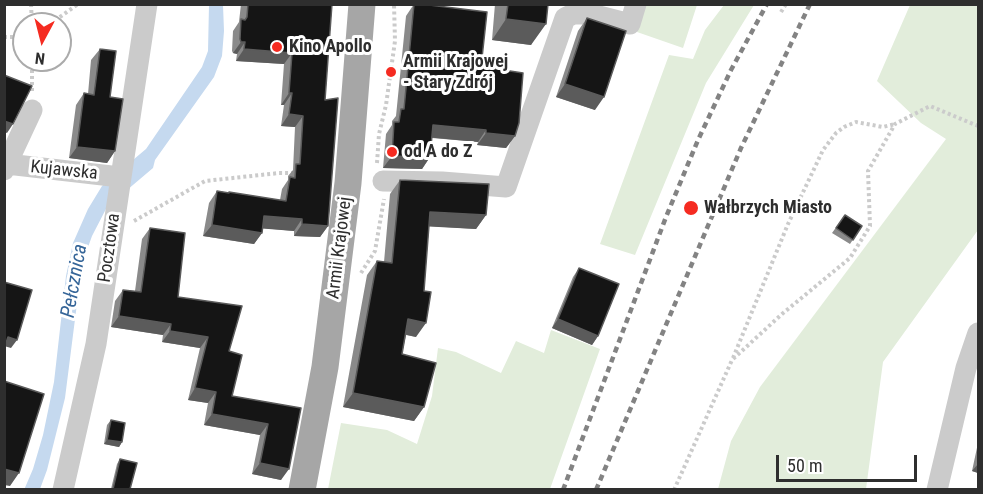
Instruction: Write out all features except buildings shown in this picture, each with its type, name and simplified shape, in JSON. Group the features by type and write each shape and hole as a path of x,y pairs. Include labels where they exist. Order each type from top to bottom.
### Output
{"main road":[{"name":"Armii Krajowej","path":"302,489 325,367 348,183 362,4"}],"street":[{"name":"Pocztowa","path":"63,489 96,344 116,203 114,171 147,4"},
{"path":"383,181 442,182 506,187 565,18 573,14 591,14 630,24 636,4"},
{"name":"Kujawska","path":"32,110 6,167 114,171"},
{"path":"937,489 966,368 978,333"}],"path":[{"path":"386,105 394,41 394,4"},
{"path":"781,12 786,4"},
{"path":"32,110 33,72"},
{"path":"674,489 732,360 788,225 824,150 836,133 856,122 883,127 896,124 930,106 978,126"},
{"path":"732,360 782,314 850,258 870,226 868,171 896,124"},
{"path":"112,233 205,181 279,172 300,174"}],"green space":[{"path":"646,5 697,5 683,48 637,32"},
{"path":"724,5 754,5 706,83 635,255 600,244 669,55 693,59 705,30"},
{"path":"910,5 978,5 978,230 883,362 866,489 718,489 731,441 760,387 946,139 921,123 877,81"},
{"path":"551,330 600,349 550,489 328,489 341,423 387,430 417,444 432,396 438,348 456,352 501,373 516,341 544,353"}],"water":[{"name":"Pełcznica","path":"209,5 223,5 222,56 214,77 155,160 153,168 107,207 92,236 82,264 65,398 47,470 40,489 24,490 43,435 54,382 66,276 73,243 88,209 102,186 146,149 202,67 208,51"}],"railway":[{"path":"563,490 666,217 698,140 731,70 767,4"},
{"path":"596,490 741,148 810,4"}],"place":[{"name":"Kino Apollo","path":"277,47"},
{"name":"Armii Krajowej - Stary Zdrój","path":"391,72"},
{"name":"od A do Z","path":"392,152"},
{"name":"Wałbrzych Miasto","path":"691,208"}]}
